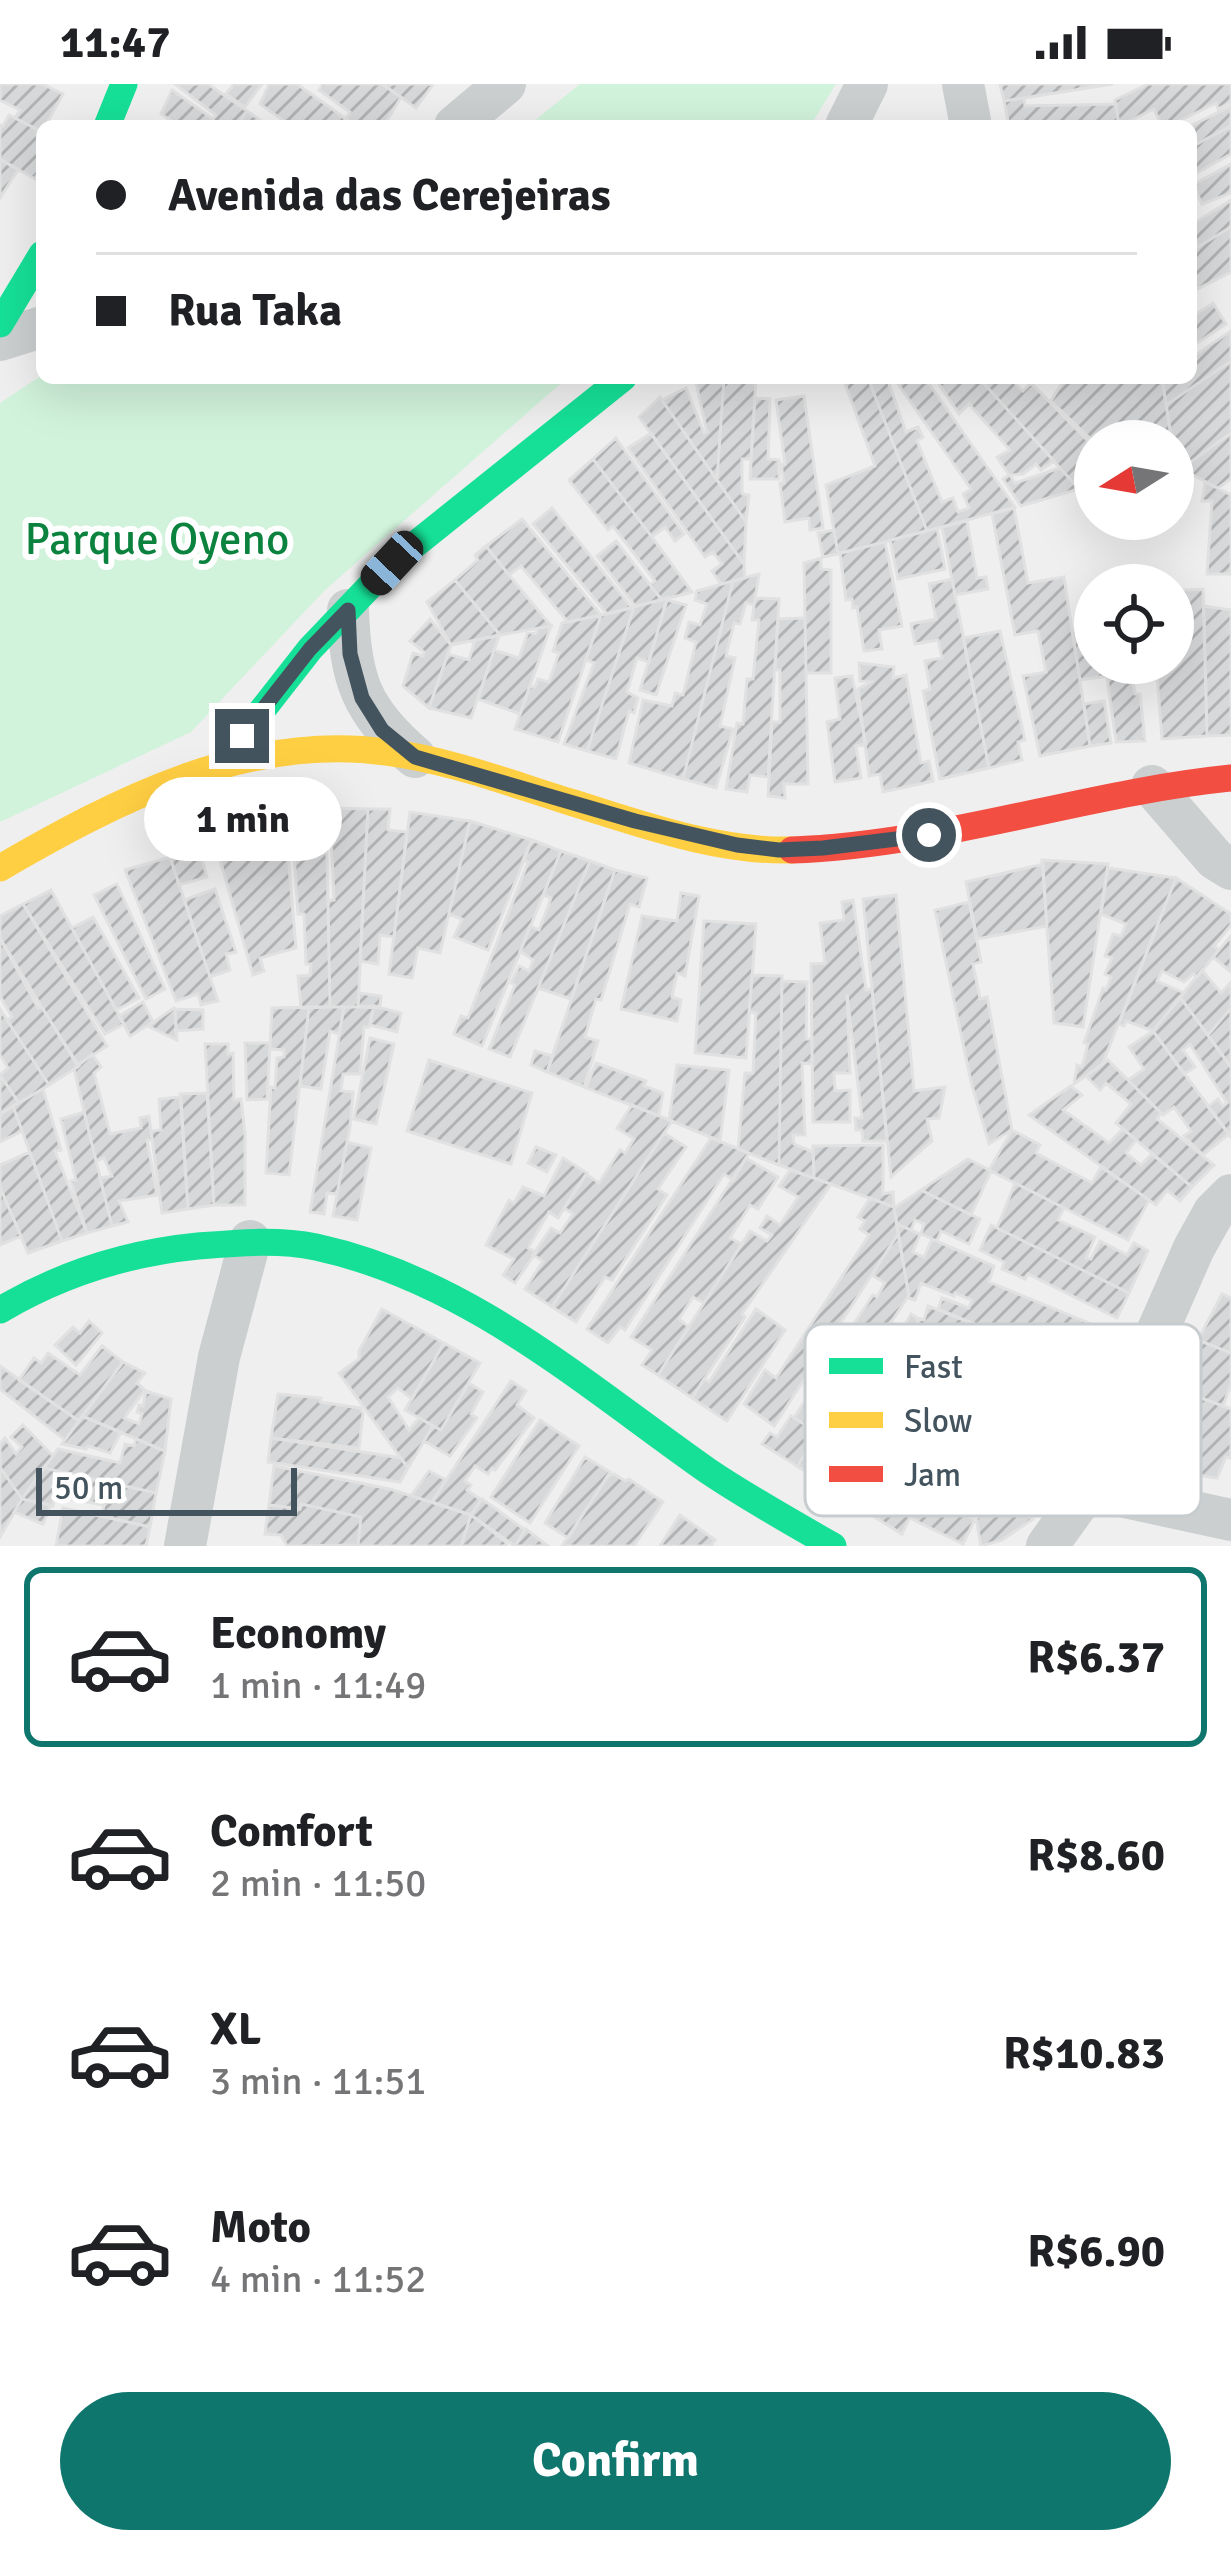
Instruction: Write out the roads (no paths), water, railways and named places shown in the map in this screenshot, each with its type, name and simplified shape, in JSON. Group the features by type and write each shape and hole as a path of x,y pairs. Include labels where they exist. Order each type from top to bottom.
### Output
{"street":[{"path":"109,120 124,84"},
{"path":"462,120 505,84"},
{"path":"849,120 867,84"},
{"path":"963,84 970,120"},
{"path":"0,324 36,264"},
{"path":"0,340 36,329"},
{"path":"220,764 310,649 392,563 616,384"},
{"path":"348,610 350,654 362,698 382,730 415,757"},
{"path":"0,868 92,817 220,764 331,748 415,757 635,821 779,850 929,835 1152,786 1231,778"},
{"path":"1152,786 1215,859 1231,869"},
{"path":"1160,1324 1193,1248 1214,1211 1231,1195"},
{"path":"185,1546 219,1357 250,1241"},
{"path":"0,1310 70,1277 147,1251 250,1241 311,1246 371,1261 445,1292 539,1345 698,1464 833,1546"},
{"path":"1201,1514 1231,1520"},
{"path":"1047,1546 1069,1516"}],"park label":[{"name":"Parque Oyeno","path":"157,539"}]}
